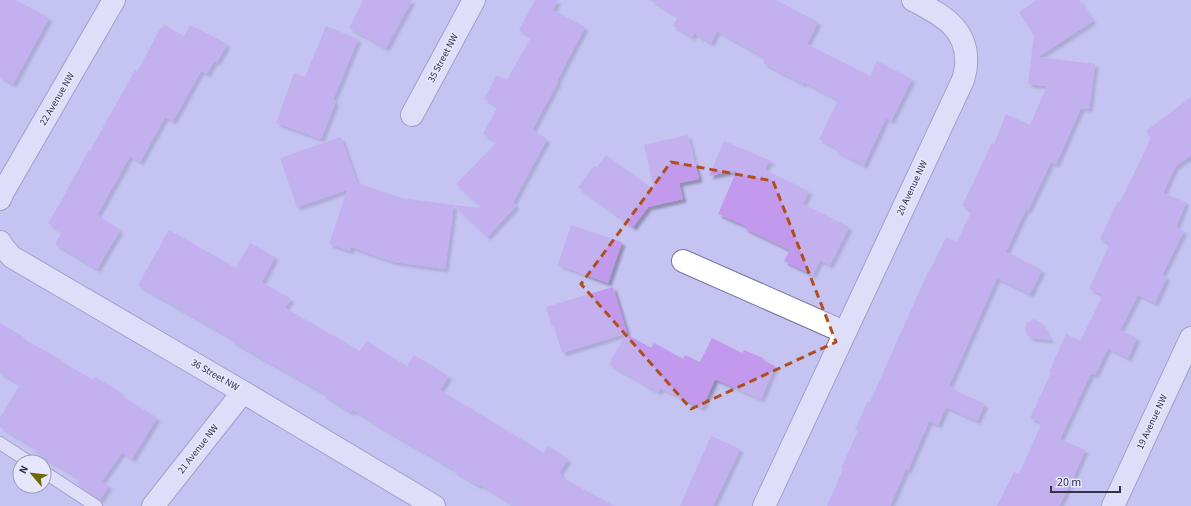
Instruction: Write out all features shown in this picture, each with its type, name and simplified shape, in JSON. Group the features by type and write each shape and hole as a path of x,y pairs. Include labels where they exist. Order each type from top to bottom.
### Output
{"street":[{"name":"22 Avenue NW","path":"0,199 114,0"},
{"name":"35 Street NW","path":"412,115 474,0"},
{"name":"20 Avenue NW","path":"764,506 963,80 966,66 966,53 963,42 954,27 942,16 913,0"},
{"name":"36 Street NW","path":"0,242 12,256 434,506"},
{"path":"683,261 844,332"},
{"name":"19 Avenue NW","path":"1113,506 1191,338"},
{"name":"21 Avenue NW","path":"153,506 243,392"}],"lane":[{"path":"0,443 17,454"},
{"path":"52,477 96,506"}],"highlighted area":[{"path":"671,162 773,181 836,342 691,409 581,284"}],"building":[{"path":"0,0 16,0 49,18 13,84 0,77"},
{"path":"363,0 412,0 386,48 349,28"},
{"path":"535,0 558,0 553,10 585,27 532,130 547,139 513,202 516,206 487,237 454,205 482,208 456,184 497,142 483,134 498,106 484,99 497,75 507,80 531,37 519,30"},
{"path":"650,0 776,0 818,22 807,44 870,76 877,61 912,79 891,121 886,118 864,165 836,151 837,148 819,139 838,100 763,63 766,58 717,31 711,43 694,33 692,37 673,26 678,16"},
{"path":"1037,0 1079,0 1093,21 1038,57 1095,64 1089,109 1081,108 1056,164 1051,162 1028,210 1026,209 1006,252 1042,270 1030,294 997,278 949,386 955,388 954,390 985,404 977,421 946,407 938,425 929,421 908,470 906,469 890,506 827,506 843,469 841,468 858,431 855,429 868,401 870,402 928,272 946,237 957,242 972,210 962,206 992,143 994,144 1006,114 1030,125 1047,86 1028,84 1034,35 1019,12"},
{"path":"164,25 184,36 190,25 227,44 217,62 214,61 207,74 201,71 173,121 165,117 140,162 130,156 97,215 120,230 97,269 55,244 62,232 48,223 135,70 137,72 161,27 163,28"},
{"path":"326,26 358,39 333,100 336,101 321,139 276,123 294,73 305,77"},
{"path":"1191,97 1191,155 1175,167 1163,193 1186,202 1176,227 1184,231 1162,275 1167,277 1155,303 1138,295 1120,330 1137,338 1128,358 1108,348 1095,375 1091,373 1060,439 1085,450 1076,471 1059,506 997,506 1014,472 1019,474 1042,423 1030,418 1051,373 1049,372 1066,334 1080,341 1103,295 1089,289 1110,243 1100,239 1151,138 1146,131"},
{"path":"688,135 699,179 679,183 683,199 648,207 633,227 578,187 594,166 597,167 606,155 654,190 644,145"},
{"path":"341,137 357,183 401,198 454,205 445,269 394,262 351,247 350,251 329,244 347,190 297,207 280,158"},
{"path":"724,141 773,162 768,163 765,170 809,191 803,204 849,227 830,265 820,260 813,275 784,261 790,250 744,228 746,226 718,214 737,170 709,176"},
{"path":"571,225 622,242 608,283 558,265"},
{"path":"169,230 236,268 250,243 275,257 262,282 291,299 285,308 360,351 366,341 407,366 414,355 449,376 440,390 544,453 548,446 568,459 559,473 562,475 561,477 614,506 515,506 353,410 351,412 323,395 324,393 247,350 232,341 233,339 138,285"},
{"path":"613,287 627,333 562,353 554,326 552,327 546,307"},
{"path":"1034,319 1040,322 1051,340 1031,338 1027,335 1025,328 1027,323"},
{"path":"0,323 22,336 22,338 93,380 95,377 120,392 119,394 157,418 132,459 122,452 102,481 109,486 100,500 77,484 80,479 52,462 52,454 38,454 35,452 37,449 0,427 0,418 20,384 0,373"},
{"path":"626,334 651,348 654,343 683,359 685,355 700,362 712,338 742,353 744,350 763,358 762,360 775,366 761,399 715,379 702,408 661,388 658,392 609,364"},
{"path":"711,436 740,449 713,506 680,506"}]}
